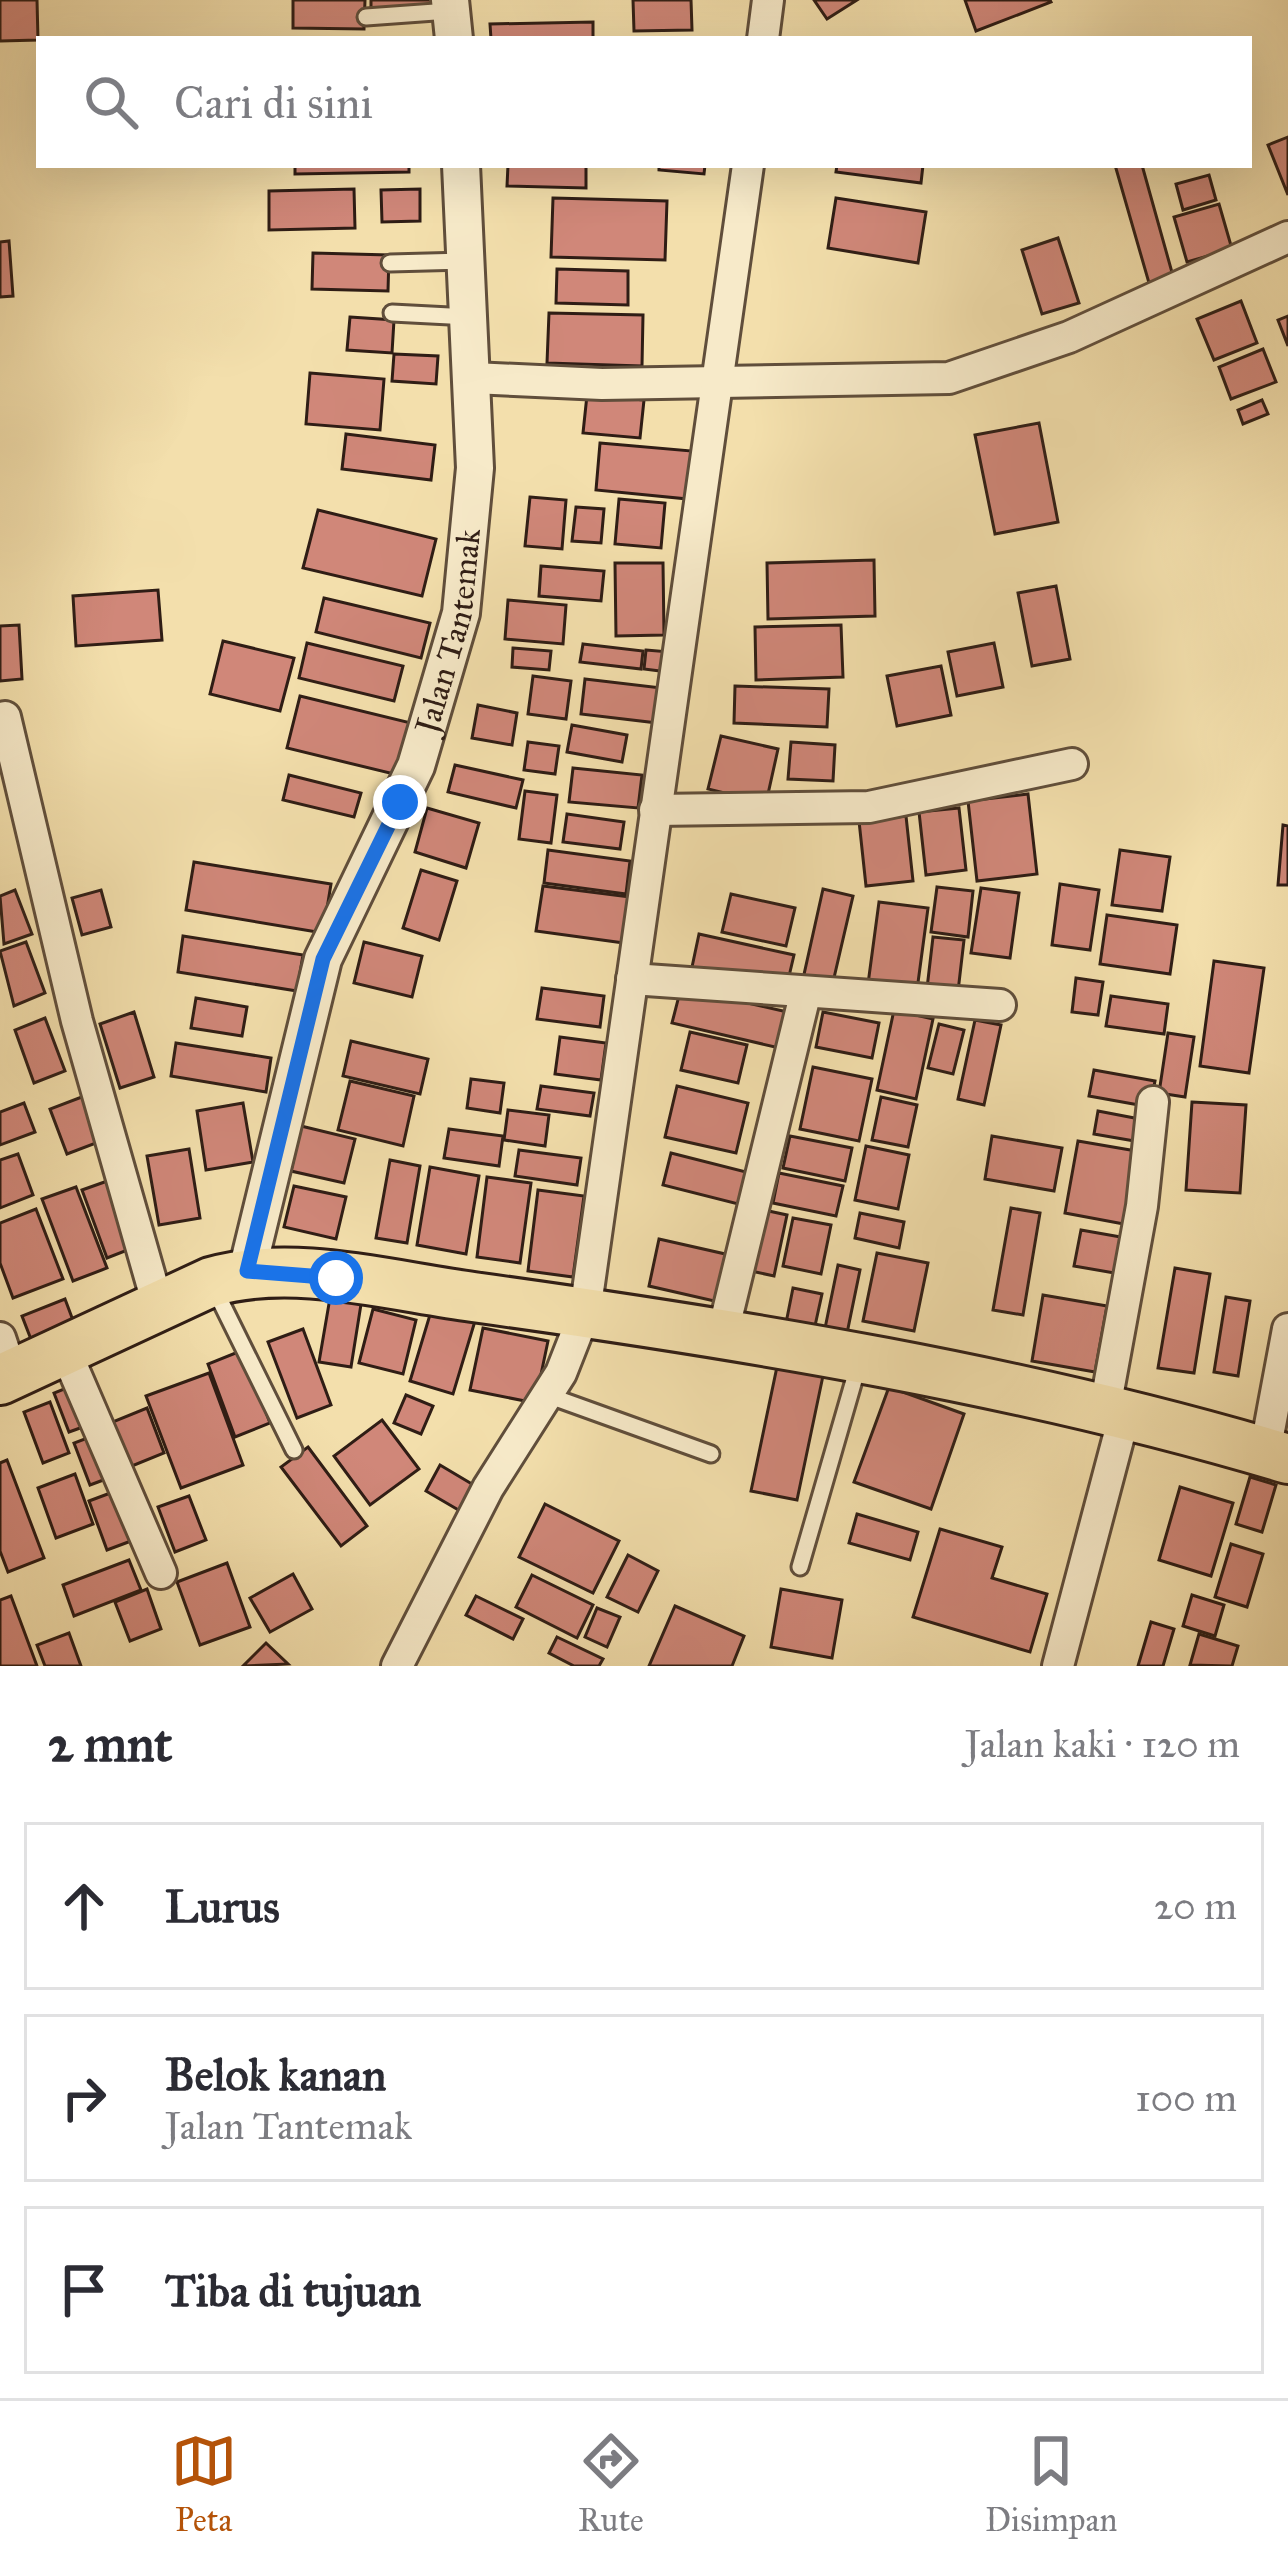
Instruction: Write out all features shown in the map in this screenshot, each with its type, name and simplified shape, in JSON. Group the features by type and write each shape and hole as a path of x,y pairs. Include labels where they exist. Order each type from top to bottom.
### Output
{"main road":[{"path":"4,1364 65,1350 229,1277 585,1312 1115,1410 1276,1456"}],"street":[{"path":"763,36 768,0"},
{"name":"Jalan Tantemak","path":"229,1277 323,959 400,802 448,667 471,551 472,317 461,168"},
{"path":"397,1666 488,1488 576,1342 585,1312 748,168"},
{"path":"473,378 720,384 924,381 975,372 1069,337 1288,238"},
{"path":"5,717 77,1021 158,1306"},
{"path":"655,810 869,807 1072,764"},
{"path":"632,979 805,995 1000,1005"},
{"path":"722,1336 805,995"},
{"path":"1058,1666 1115,1410 1153,1102"},
{"path":"1276,1456 1288,1329"},
{"path":"65,1350 161,1574"}],"lane":[{"path":"366,17 452,17"},
{"path":"390,263 467,260"},
{"path":"392,314 472,317"},
{"path":"229,1277 294,1450"},
{"path":"800,1568 859,1362"},
{"path":"547,1395 711,1454"}],"building":[{"path":"0,0 37,0 36,40 0,41"},
{"path":"293,0 365,0 364,29 293,28"},
{"path":"371,0 432,0 432,9 371,9"},
{"path":"633,0 691,0 692,30 634,31"},
{"path":"814,0 857,0 827,19"},
{"path":"965,0 1050,0 1051,2 976,31"},
{"path":"593,22 593,36 491,36 490,24"},
{"path":"1288,137 1288,195 1268,145"},
{"path":"295,168 409,168 409,172 295,174"},
{"path":"508,168 586,168 586,188 507,186"},
{"path":"659,168 705,168 704,174"},
{"path":"837,168 923,168 921,183 836,172"},
{"path":"1116,168 1143,168 1173,276 1149,283"},
{"path":"1209,175 1216,200 1183,210 1176,184"},
{"path":"354,189 355,228 269,230 269,191"},
{"path":"420,189 420,221 382,222 381,190"},
{"path":"553,198 667,201 665,260 551,257"},
{"path":"836,198 926,212 918,263 828,248"},
{"path":"1219,204 1232,249 1187,262 1174,217"},
{"path":"1058,238 1079,303 1042,314 1022,250"},
{"path":"9,241 13,296 0,297 0,242"},
{"path":"313,253 389,255 388,291 312,289"},
{"path":"557,269 628,271 628,305 556,303"},
{"path":"1241,301 1257,343 1214,360 1197,319"},
{"path":"549,313 643,315 642,366 547,363"},
{"path":"1288,316 1288,346 1278,320"},
{"path":"350,317 394,320 392,353 347,350"},
{"path":"1263,349 1276,382 1231,399 1219,367"},
{"path":"394,354 438,356 436,384 392,381"},
{"path":"310,373 384,379 380,430 306,424"},
{"path":"587,395 644,400 640,438 583,433"},
{"path":"1262,400 1268,414 1243,424 1238,410"},
{"path":"1039,423 1058,522 995,534 975,435"},
{"path":"346,434 435,445 431,480 342,469"},
{"path":"600,443 692,451 688,499 596,490"},
{"path":"530,497 566,500 562,549 525,546"},
{"path":"619,499 665,503 661,548 615,544"},
{"path":"576,507 604,509 601,543 572,541"},
{"path":"318,510 436,539 422,596 303,568"},
{"path":"874,560 875,616 768,619 767,563"},
{"path":"615,563 663,563 664,635 616,636"},
{"path":"541,566 604,571 601,601 539,596"},
{"path":"1056,586 1070,659 1032,666 1018,593"},
{"path":"158,590 162,640 76,646 73,596"},
{"path":"324,598 430,623 421,658 316,632"},
{"path":"508,600 566,605 563,644 505,639"},
{"path":"19,625 22,679 0,681 0,626"},
{"path":"841,625 843,677 756,680 755,627"},
{"path":"223,641 294,658 280,711 210,694"},
{"path":"307,643 403,666 394,701 299,678"},
{"path":"994,643 1003,687 957,696 948,652"},
{"path":"583,644 643,651 641,669 580,662"},
{"path":"513,648 551,651 549,670 512,667"},
{"path":"646,650 670,652 668,672 644,669"},
{"path":"941,666 951,715 897,726 887,676"},
{"path":"533,676 571,681 566,719 528,714"},
{"path":"585,679 670,689 666,724 581,714"},
{"path":"735,686 829,689 827,727 734,723"},
{"path":"300,696 411,723 398,775 287,748"},
{"path":"478,705 517,713 512,745 472,738"},
{"path":"572,725 627,735 622,762 567,752"},
{"path":"721,736 778,749 766,803 708,789"},
{"path":"528,742 559,746 555,774 524,770"},
{"path":"791,742 835,745 833,781 788,779"},
{"path":"455,765 523,780 516,808 448,792"},
{"path":"573,768 642,775 638,808 569,802"},
{"path":"289,775 361,793 354,817 283,800"},
{"path":"525,791 557,795 551,843 519,839"},
{"path":"1028,794 1037,874 977,881 968,801"},
{"path":"427,808 479,823 466,868 415,852"},
{"path":"959,808 966,870 926,875 919,812"},
{"path":"567,814 624,822 620,849 563,842"},
{"path":"906,816 913,881 866,886 859,821"},
{"path":"1283,825 1288,826 1288,885 1278,885"},
{"path":"548,850 630,861 626,894 544,883"},
{"path":"1120,850 1170,857 1162,911 1112,905"},
{"path":"194,862 331,884 323,933 186,910"},
{"path":"421,870 457,881 439,940 403,928"},
{"path":"1060,884 1099,890 1090,950 1052,945"},
{"path":"543,886 630,897 624,943 536,931"},
{"path":"937,887 973,891 968,937 931,932"},
{"path":"981,888 1019,893 1010,958 971,953"},
{"path":"823,889 853,896 830,995 801,988"},
{"path":"15,890 32,934 4,944 0,896"},
{"path":"101,890 111,927 82,935 72,898"},
{"path":"731,894 795,908 786,946 722,932"},
{"path":"879,902 928,908 917,990 868,984"},
{"path":"1107,915 1177,925 1170,974 1100,964"},
{"path":"699,934 794,955 786,989 692,967"},
{"path":"183,936 303,955 297,991 178,972"},
{"path":"933,937 964,940 957,1000 926,997"},
{"path":"26,942 45,993 14,1006 0,951"},
{"path":"364,942 422,956 412,997 354,983"},
{"path":"1214,961 1264,968 1249,1073 1200,1066"},
{"path":"1076,978 1103,982 1098,1015 1072,1012"},
{"path":"542,988 604,996 600,1027 537,1019"},
{"path":"681,988 796,1014 788,1050 672,1023"},
{"path":"1111,996 1168,1004 1164,1034 1106,1026"},
{"path":"196,998 247,1007 242,1036 191,1028"},
{"path":"894,1010 933,1019 916,1099 877,1090"},
{"path":"134,1012 154,1077 120,1088 100,1024"},
{"path":"823,1012 879,1023 872,1058 816,1047"},
{"path":"45,1018 65,1071 34,1083 15,1030"},
{"path":"975,1020 1001,1025 984,1105 958,1099"},
{"path":"939,1024 964,1030 953,1074 928,1068"},
{"path":"690,1032 747,1045 738,1083 681,1070"},
{"path":"1168,1033 1194,1037 1185,1097 1159,1093"},
{"path":"560,1037 606,1043 601,1080 555,1074"},
{"path":"351,1041 428,1059 420,1094 343,1076"},
{"path":"176,1043 271,1058 266,1092 171,1076"},
{"path":"813,1067 872,1079 859,1141 800,1129"},
{"path":"1094,1070 1155,1081 1150,1107 1089,1096"},
{"path":"471,1079 504,1083 500,1113 467,1108"},
{"path":"350,1081 414,1096 403,1146 338,1130"},
{"path":"541,1086 594,1093 590,1116 537,1109"},
{"path":"677,1086 748,1103 736,1153 665,1137"},
{"path":"87,1095 104,1140 67,1154 50,1109"},
{"path":"881,1097 917,1105 908,1147 872,1140"},
{"path":"1192,1102 1246,1105 1240,1193 1186,1190"},
{"path":"24,1103 35,1132 0,1145 0,1112"},
{"path":"243,1103 253,1162 206,1170 197,1111"},
{"path":"508,1110 549,1115 545,1146 504,1140"},
{"path":"1098,1111 1150,1121 1146,1143 1094,1134"},
{"path":"301,1126 355,1139 344,1183 291,1171"},
{"path":"449,1129 503,1136 499,1166 444,1158"},
{"path":"790,1136 852,1148 845,1181 783,1168"},
{"path":"992,1136 1062,1148 1054,1191 985,1179"},
{"path":"1078,1141 1142,1152 1129,1225 1065,1213"},
{"path":"866,1146 909,1155 898,1209 855,1200"},
{"path":"189,1149 200,1218 159,1225 147,1156"},
{"path":"519,1150 581,1158 577,1185 515,1176"},
{"path":"671,1153 758,1175 750,1207 663,1185"},
{"path":"18,1154 33,1195 0,1208 0,1160"},
{"path":"390,1160 420,1166 407,1243 376,1238"},
{"path":"430,1167 479,1176 466,1254 417,1245"},
{"path":"779,1173 843,1186 836,1216 773,1203"},
{"path":"487,1177 531,1183 520,1263 477,1257"},
{"path":"113,1179 138,1246 107,1258 82,1190"},
{"path":"294,1186 346,1197 336,1239 284,1227"},
{"path":"76,1187 107,1268 73,1281 42,1199"},
{"path":"538,1190 584,1196 573,1277 528,1271"},
{"path":"1011,1208 1040,1213 1023,1315 993,1310"},
{"path":"36,1209 63,1279 13,1298 0,1263 0,1223"},
{"path":"764,1210 787,1215 774,1276 751,1271"},
{"path":"860,1213 904,1222 899,1248 855,1238"},
{"path":"793,1218 831,1225 821,1274 783,1266"},
{"path":"1081,1230 1132,1239 1126,1275 1074,1266"},
{"path":"659,1239 734,1256 723,1303 649,1286"},
{"path":"877,1253 928,1263 914,1331 863,1321"},
{"path":"838,1265 860,1270 845,1343 823,1338"},
{"path":"1175,1268 1210,1274 1194,1373 1158,1368"},
{"path":"793,1288 822,1294 811,1344 783,1338"},
{"path":"331,1292 362,1298 351,1367 319,1362"},
{"path":"1043,1295 1107,1306 1095,1372 1032,1361"},
{"path":"1226,1297 1250,1301 1238,1376 1214,1372"},
{"path":"65,1299 77,1331 34,1347 22,1316"},
{"path":"432,1308 475,1321 453,1394 410,1381"},
{"path":"373,1309 416,1320 403,1374 359,1363"},
{"path":"483,1328 548,1341 535,1403 470,1390"},
{"path":"303,1329 331,1405 297,1418 268,1342"},
{"path":"243,1350 270,1423 235,1437 208,1364"},
{"path":"778,1362 824,1371 797,1500 751,1491"},
{"path":"209,1373 243,1465 181,1488 146,1396"},
{"path":"79,1383 94,1423 69,1432 54,1393"},
{"path":"889,1387 964,1414 931,1509 854,1482"},
{"path":"406,1395 433,1406 421,1434 394,1423"},
{"path":"50,1402 69,1453 43,1463 24,1412"},
{"path":"147,1408 164,1453 127,1468 110,1423"},
{"path":"382,1420 419,1469 370,1505 334,1456"},
{"path":"98,1434 114,1476 90,1485 74,1443"},
{"path":"308,1447 367,1526 341,1546 281,1467"},
{"path":"7,1460 44,1558 8,1572 0,1551 0,1463"},
{"path":"440,1465 482,1490 467,1515 426,1491"},
{"path":"75,1474 93,1524 56,1538 38,1488"},
{"path":"1250,1477 1276,1485 1262,1532 1236,1524"},
{"path":"1180,1487 1233,1503 1211,1576 1159,1560"},
{"path":"121,1489 139,1538 107,1550 89,1501"},
{"path":"189,1496 206,1540 175,1552 158,1507"},
{"path":"545,1504 619,1541 593,1593 519,1557"},
{"path":"857,1514 918,1532 910,1560 849,1543"},
{"path":"940,1529 1002,1547 992,1578 1047,1594 1030,1652 913,1617"},
{"path":"1231,1544 1263,1554 1247,1607 1215,1597"},
{"path":"628,1555 658,1571 638,1612 607,1597"},
{"path":"129,1560 141,1590 74,1616 63,1585"},
{"path":"227,1563 250,1627 200,1645 177,1582"},
{"path":"293,1574 312,1609 270,1632 250,1598"},
{"path":"532,1575 593,1605 577,1638 516,1607"},
{"path":"147,1589 161,1629 130,1641 115,1602"},
{"path":"781,1589 842,1600 832,1658 771,1647"},
{"path":"1192,1595 1224,1605 1215,1636 1183,1626"},
{"path":"11,1596 37,1666 0,1666 0,1600"},
{"path":"476,1596 523,1619 513,1639 466,1615"},
{"path":"675,1606 744,1636 732,1666 649,1666"},
{"path":"597,1608 620,1617 607,1647 585,1637"},
{"path":"1151,1622 1174,1629 1163,1666 1138,1666"},
{"path":"69,1633 81,1666 45,1666 37,1645"},
{"path":"1199,1634 1238,1646 1232,1666 1190,1665"},
{"path":"557,1637 603,1659 599,1666 574,1666 549,1653"},
{"path":"266,1643 288,1664 243,1666"}],"route":[{"path":"336,1278 247,1271 323,959 400,802"}]}
